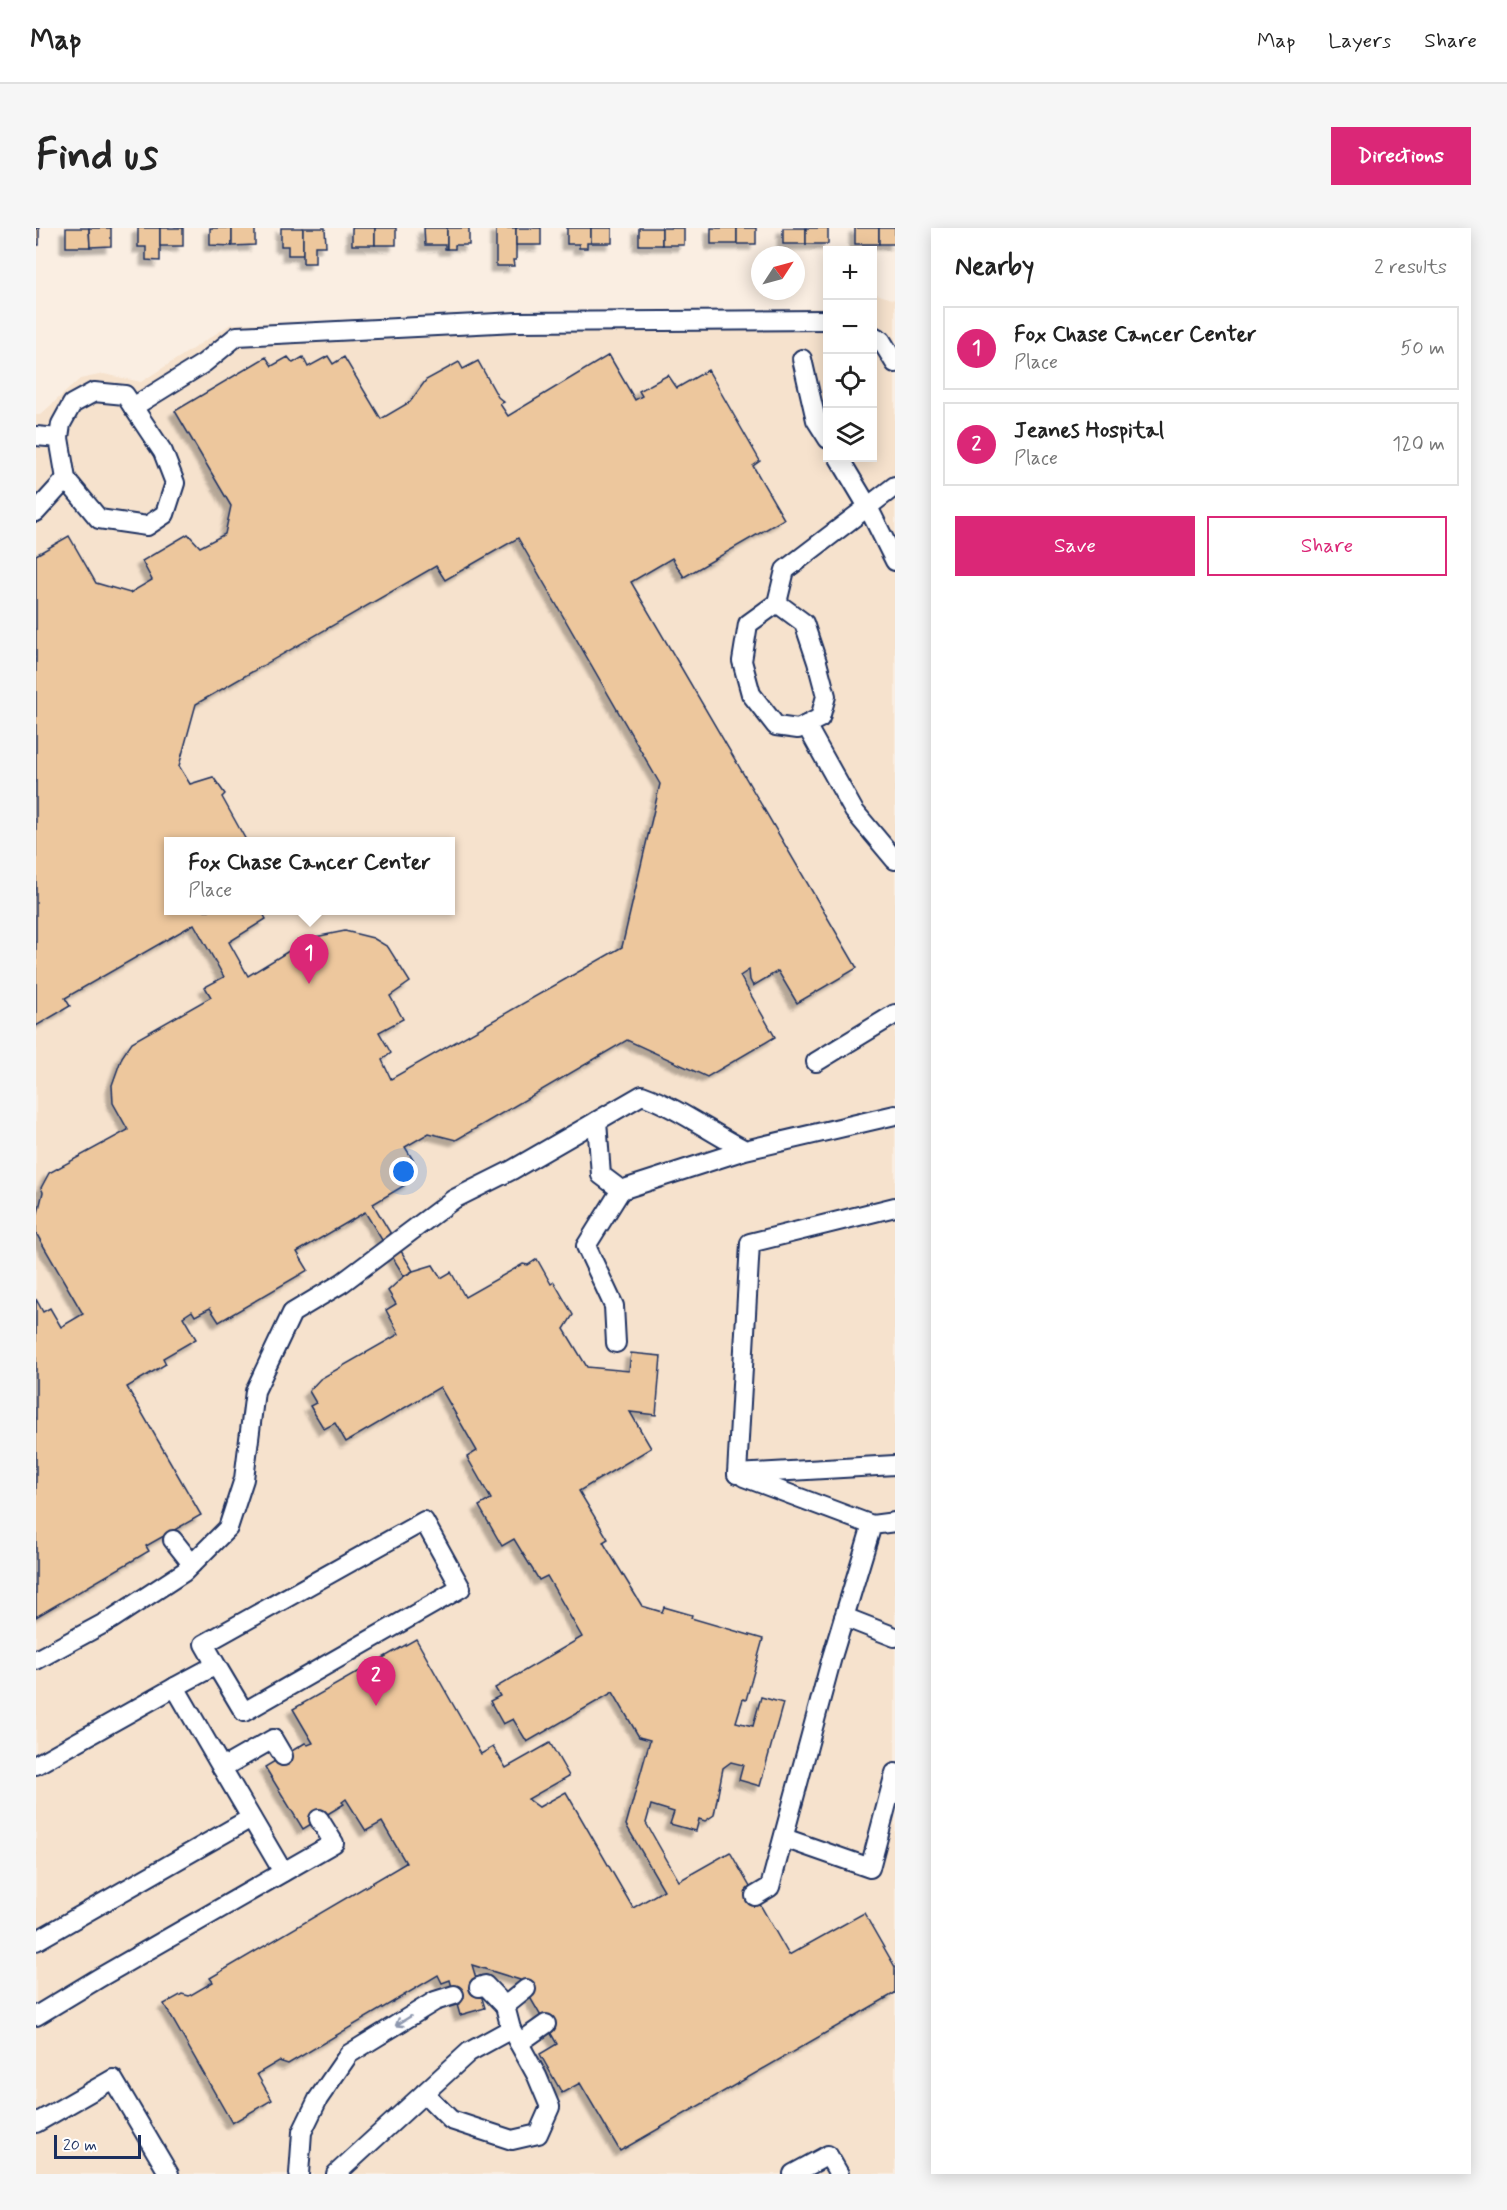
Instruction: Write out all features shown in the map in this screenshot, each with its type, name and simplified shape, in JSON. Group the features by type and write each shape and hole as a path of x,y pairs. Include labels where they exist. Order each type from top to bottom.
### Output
{"lane":[{"path":"133,407 204,363 237,336 518,322 823,320"},
{"path":"877,338 881,340 895,363"},
{"path":"802,359 816,420 823,431"},
{"path":"94,392 125,395 133,407 163,452 176,483 165,514 147,526 99,519 66,479 59,438 61,424 72,405 94,392"},
{"path":"36,436 59,438"},
{"path":"841,462 867,505 895,561"},
{"path":"36,512 66,479"},
{"path":"777,603 804,623 826,696 820,718 798,729 776,726 751,694 742,661 748,624 777,603 785,570 867,505 895,486"},
{"path":"806,725 855,811 895,860"},
{"path":"816,1062 895,1014"},
{"path":"36,1660 112,1619 184,1572 228,1528 244,1479 255,1391 292,1313 342,1283 454,1199 512,1170 642,1095 665,1103 706,1130 745,1150"},
{"path":"616,1343 614,1306 586,1246 621,1190 745,1150 895,1115"},
{"path":"597,1121 601,1175 621,1190"},
{"path":"737,1474 750,1243 895,1207"},
{"path":"737,1474 895,1465"},
{"path":"737,1474 872,1525 895,1522"},
{"path":"424,1521 461,1588 244,1712 216,1665 204,1644 424,1521"},
{"path":"755,1896 770,1887 844,1617 872,1525"},
{"path":"173,1540 192,1564"},
{"path":"844,1617 895,1637"},
{"path":"36,1765 216,1665"},
{"path":"175,1687 283,1872"},
{"path":"222,1768 273,1739 283,1756"},
{"path":"784,1838 870,1868 895,1773"},
{"path":"36,1941 251,1818"},
{"path":"36,2016 334,1843 319,1819"},
{"path":"424,2093 451,2120 512,2140 538,2134 550,2107 537,2076 515,2036 505,2006 485,1985 479,1987"},
{"path":"505,2006 526,1989"},
{"path":"299,2174 302,2132 318,2099 349,2054 435,2001 454,1995"},
{"path":"336,2174 470,2052 546,2024"},
{"path":"36,2123 113,2079 169,2174"},
{"path":"793,2174 828,2155 839,2174"}],"shaded area":[{"path":"877,294 895,300 895,2174 36,2174 36,415 40,415 80,379 104,374 141,382 231,324 823,308 823,462 877,462"}],"building":[{"path":"36,228 39,228 39,245 36,245"},
{"path":"66,228 89,228 90,247 66,247"},
{"path":"89,228 111,228 111,246 90,247"},
{"path":"138,228 160,228 160,261 146,260 146,247 138,247"},
{"path":"160,228 183,228 183,246 160,246"},
{"path":"210,228 232,228 232,246 210,245"},
{"path":"232,228 255,228 255,245 232,246"},
{"path":"281,228 303,228 303,255 288,255 288,246 281,246"},
{"path":"303,228 325,228 326,246 315,246 315,263 303,263"},
{"path":"352,228 375,228 375,245 352,245"},
{"path":"375,228 396,228 396,245 375,245"},
{"path":"424,228 447,228 447,249 445,245 425,245"},
{"path":"447,228 469,228 469,245 455,245 455,249 447,249"},
{"path":"496,228 516,228 514,266 496,266"},
{"path":"516,228 541,228 541,245 516,245"},
{"path":"567,228 591,228 591,243 587,243 587,248 579,248 579,244 567,244"},
{"path":"591,228 612,228 612,243 591,243"},
{"path":"639,228 662,228 662,245 639,245"},
{"path":"662,228 684,228 684,245 662,245"},
{"path":"711,228 737,228 737,244 711,244"},
{"path":"737,228 756,228 756,244 737,244"},
{"path":"783,228 806,228 806,244 783,244"},
{"path":"806,228 828,228 828,244 806,244"},
{"path":"855,228 879,228 879,244 855,244"},
{"path":"879,228 895,228 895,244 879,244"},
{"path":"609,355 635,400 642,396 639,391 668,375 677,388 708,370 760,461 753,466 784,519 684,577 672,558 631,582 857,968 797,1003 778,971 753,986 749,970 740,976 775,1037 707,1077 627,1040 456,1140 429,1133 405,1147 415,1163 403,1170 410,1182 373,1204 413,1271 404,1276 365,1212 297,1252 308,1270 219,1322 210,1308 195,1316 192,1311 183,1317 196,1339 163,1358 166,1364 127,1387 201,1515 146,1546 149,1551 36,1617 36,1299 43,1312 50,1308 61,1327 83,1314 36,1233 36,1214 43,1192 41,1188 49,1173 128,1130 113,1103 112,1085 122,1057 132,1042 211,997 205,987 224,977 194,924 65,998 70,1006 36,1026 36,555 69,536 96,583 130,593 152,580 142,561 188,534 200,547 225,534 231,506 175,411 266,357 272,366 288,357 293,363 303,357 308,367 328,356 333,364 344,357 381,419 410,402 426,380 459,362 463,369 478,361 498,397 504,402 500,404 508,416","holes":["518,538 660,784 622,947 391,1079 382,1060 391,1053 379,1032 403,1019 390,996 410,982 388,947 373,938 345,931 310,938 248,976 229,942 266,919 264,915 164,915 164,837 244,837 222,797 225,794 213,777 190,784 179,766 196,704 436,566 445,580"]},
{"path":"537,1259 551,1284 554,1282 573,1315 564,1329 587,1367 629,1371 631,1353 661,1356 656,1415 630,1412 651,1448 579,1491 608,1539 603,1542 642,1606 662,1612 664,1607 692,1615 691,1618 763,1639 746,1700 743,1699 736,1722 753,1726 761,1697 783,1703 760,1786 739,1780 743,1765 731,1762 723,1768 714,1815 705,1821 699,1819 696,1831 670,1824 674,1812 651,1805 646,1823 679,1881 730,1852 789,1955 864,1913 895,1967 895,1993 620,2151 580,2083 562,2093 540,2054 557,2044 520,1980 472,1965 485,2008 460,2015 450,1980 442,1983 438,1975 288,2064 279,2061 257,2074 272,2100 232,2123 164,2004 182,1994 189,1996 213,1982 210,1978 406,1863 382,1822 366,1831 346,1799 342,1802 344,1804 303,1829 265,1767 305,1743 308,1745 313,1743 293,1709 416,1639 481,1754 493,1747 506,1768 550,1743 569,1776 528,1799 539,1807 566,1792 633,1908 664,1890 626,1825 650,1740 639,1737 613,1692 527,1742 513,1719 503,1724 490,1701 500,1696 495,1688 582,1637 547,1576 539,1580 514,1539 502,1546 479,1506 491,1499 467,1457 477,1451 440,1387 346,1442 335,1423 324,1429 310,1406 316,1403 309,1391 320,1379 399,1334 386,1310 396,1304 388,1291 403,1277 413,1271 433,1265 441,1278 451,1272 465,1297 523,1264 528,1265"}],"place":[{"name":"Fox Chase Cancer Center","path":"309,984"},
{"name":"Jeanes Hospital","path":"376,1706"}]}
